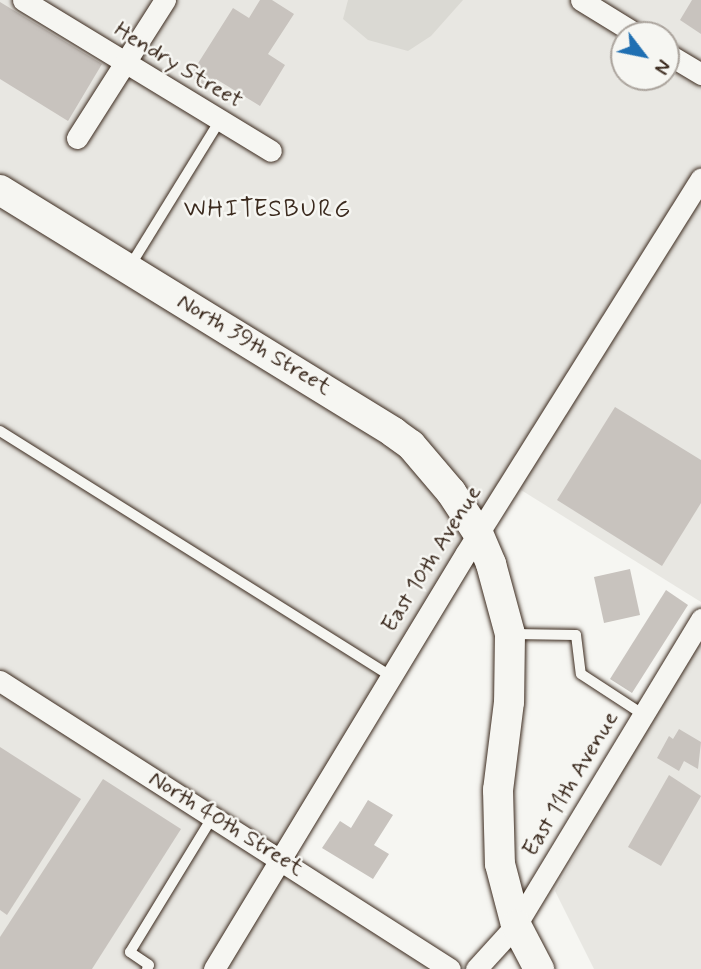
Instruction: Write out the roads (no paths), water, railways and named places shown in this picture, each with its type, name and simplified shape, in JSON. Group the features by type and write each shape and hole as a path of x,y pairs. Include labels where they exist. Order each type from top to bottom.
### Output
{"main road":[{"name":"North 39th Street","path":"0,190 411,445 452,492 478,533"},
{"path":"478,533 510,634 509,702 498,802 500,864 516,925 538,969"}],"street":[{"name":"Hendry Street","path":"23,0 123,64 271,151"},
{"path":"77,138 165,0"},
{"path":"584,1 616,21"},
{"path":"680,61 701,74"},
{"name":"East 10th Avenue","path":"214,969 478,533 701,179"},
{"name":"East 11th Avenue","path":"476,969 516,925 701,619"},
{"name":"North 40th Street","path":"0,681 450,969"}],"lane":[{"path":"129,269 219,122"},
{"path":"0,430 391,676"},
{"path":"510,634 576,635 581,674 644,715"},
{"path":"151,968 130,952 213,816"}],"district":[{"name":"WHITESBURG","path":"268,210"}]}
